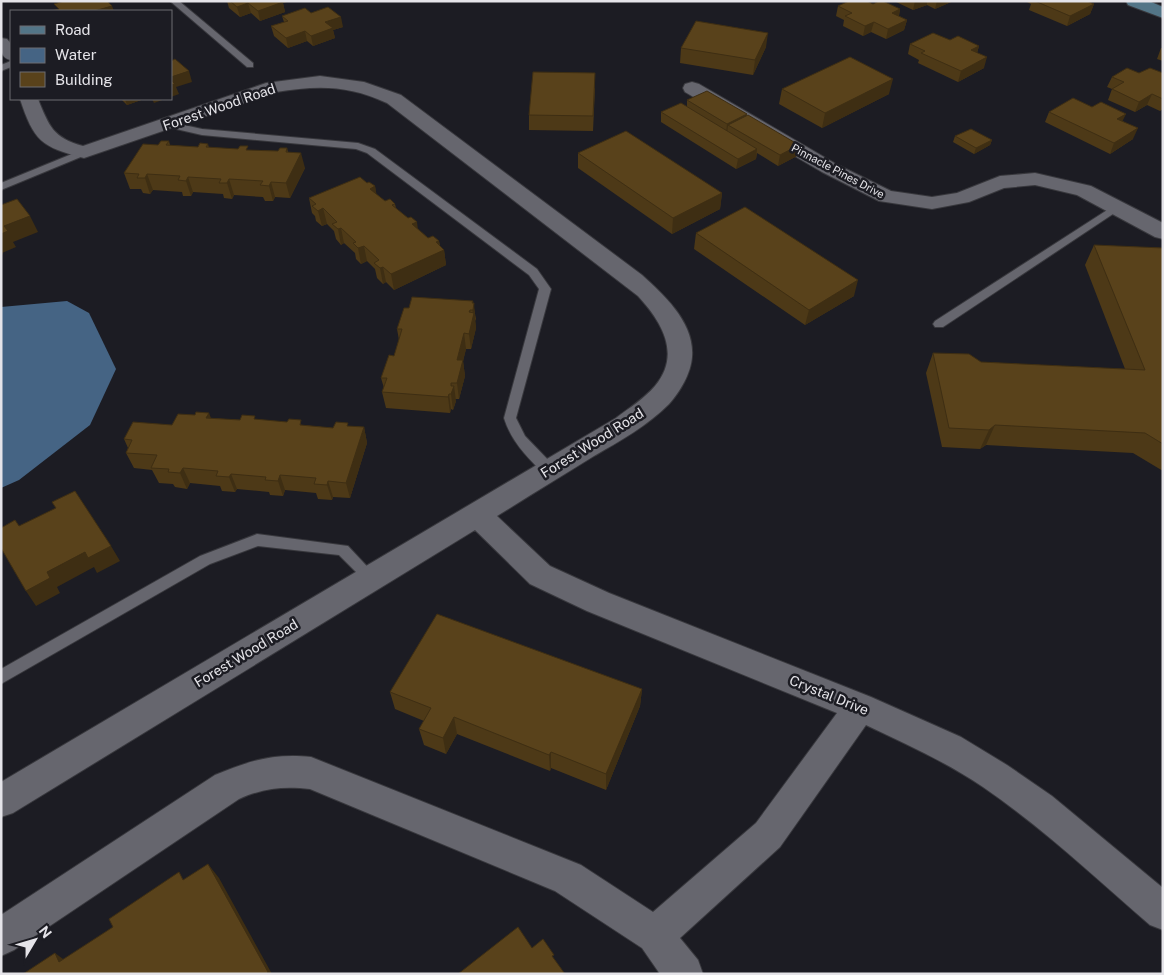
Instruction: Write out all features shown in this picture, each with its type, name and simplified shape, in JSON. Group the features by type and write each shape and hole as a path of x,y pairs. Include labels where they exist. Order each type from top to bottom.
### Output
{"street":[{"path":"1134,1 1163,13"},
{"path":"1,43 10,53"},
{"name":"Forest Wood Road","path":"1,801 476,513 625,425 648,407 668,387 680,363 680,339 669,317 654,297 417,116 394,99 376,90 353,83 327,80 299,82 249,95 84,152"},
{"name":"Pinnacle Pines Drive","path":"692,88 829,168 886,197 932,204 962,198 1000,182 1035,179 1084,190 1163,232"},
{"path":"29,100 39,128 49,138 63,147 84,152"},
{"name":"Crystal Drive","path":"476,513 513,551 540,574 598,602 860,707 950,748 995,776 1040,808 1163,912"},
{"path":"655,935 768,835 860,707"},
{"path":"1,937 227,787 257,774 286,770 312,773 568,878 655,935 684,974"}],"lane":[{"path":"174,1 250,65"},
{"path":"166,124 202,132 358,146 371,151 533,272 545,289 510,418 513,429 519,439 549,470"},
{"path":"1,187 84,152"},
{"path":"939,324 1116,208"},
{"path":"1,677 205,560 257,540 343,550 370,577"}],"water":[{"path":"67,301 89,313 116,369 90,425 19,480 1,488 1,307"}],"building":[{"path":"64,1 107,1 112,6 98,10 55,10 59,9 54,4"},
{"path":"230,1 283,2 258,11 248,3 237,7"},
{"path":"849,1 867,1 873,4 883,1 900,9 892,13 907,20 888,29 874,22 865,26 845,16 852,13 838,6"},
{"path":"1035,1 1087,1 1094,4 1070,16"},
{"path":"328,7 341,17 325,22 333,28 311,36 305,31 286,38 271,26 288,21 282,16 305,8 311,13"},
{"path":"696,21 768,33 755,60 681,48"},
{"path":"933,33 950,40 958,36 979,46 971,50 987,57 961,71 921,53 925,51 910,44"},
{"path":"850,57 893,79 825,113 782,89"},
{"path":"175,59 189,71 172,77 172,60"},
{"path":"1127,68 1139,73 1150,68 1163,73 1163,99 1152,94 1139,102 1112,89 1124,82 1112,77"},
{"path":"533,72 595,73 593,116 529,115"},
{"path":"707,91 747,114 727,124 687,100"},
{"path":"1073,98 1092,107 1101,102 1126,114 1117,119 1138,128 1114,143 1049,112"},
{"path":"681,103 757,149 738,159 661,112"},
{"path":"748,115 799,145 780,155 728,125"},
{"path":"971,129 992,140 976,148 955,136"},
{"path":"626,131 722,193 673,218 578,153"},
{"path":"161,141 169,141 166,145 198,147 200,143 208,144 206,147 238,149 240,146 248,146 246,150 278,151 280,148 287,148 286,152 301,153 286,183 271,182 269,186 260,185 263,181 229,179 227,183 219,183 221,179 188,177 186,181 178,180 180,176 147,174 145,178 137,178 139,174 124,173 143,144 158,145"},
{"path":"360,177 367,183 369,182 375,186 370,189 385,201 390,199 395,204 392,205 408,218 411,217 417,222 412,224 428,238 433,236 439,241 436,242 444,250 391,274 383,267 380,268 374,263 379,260 364,246 358,248 353,243 356,242 341,228 338,229 332,224 337,222 323,208 318,211 312,206 316,204 309,198"},
{"path":"17,199 30,216 4,226 8,231 1,234 1,205"},
{"path":"745,207 858,280 809,310 696,233"},
{"path":"1094,245 1163,248 1163,444 1145,433 995,425 989,430 949,428 933,353 969,354 981,362 1145,370"},
{"path":"412,297 473,301 472,303 474,303 473,310 469,312 474,313 469,334 464,333 457,360 463,360 457,383 451,383 451,386 454,386 448,397 382,392 387,378 381,378 389,355 394,356 402,329 397,329 404,308 409,308"},
{"path":"196,412 209,413 206,418 240,420 242,415 255,416 254,419 287,422 289,419 301,420 300,425 333,428 336,422 348,423 347,426 364,427 346,483 328,481 327,485 314,484 316,478 280,475 278,481 265,480 266,477 231,474 229,477 216,476 218,471 183,468 180,473 168,472 169,469 151,468 157,455 126,453 132,440 124,439 133,422 172,425 178,414 195,415"},
{"path":"75,491 111,546 88,558 85,552 47,572 50,578 26,591 1,548 1,528 15,520 19,526 56,508 52,502"},
{"path":"437,614 642,689 606,774 551,752 549,755 454,717 443,738 419,729 431,708 390,692"},
{"path":"208,864 268,972 266,974 23,974 55,953 59,962 113,927 109,919 179,872 183,880"},
{"path":"518,927 532,948 543,939 565,974 458,974"}]}
